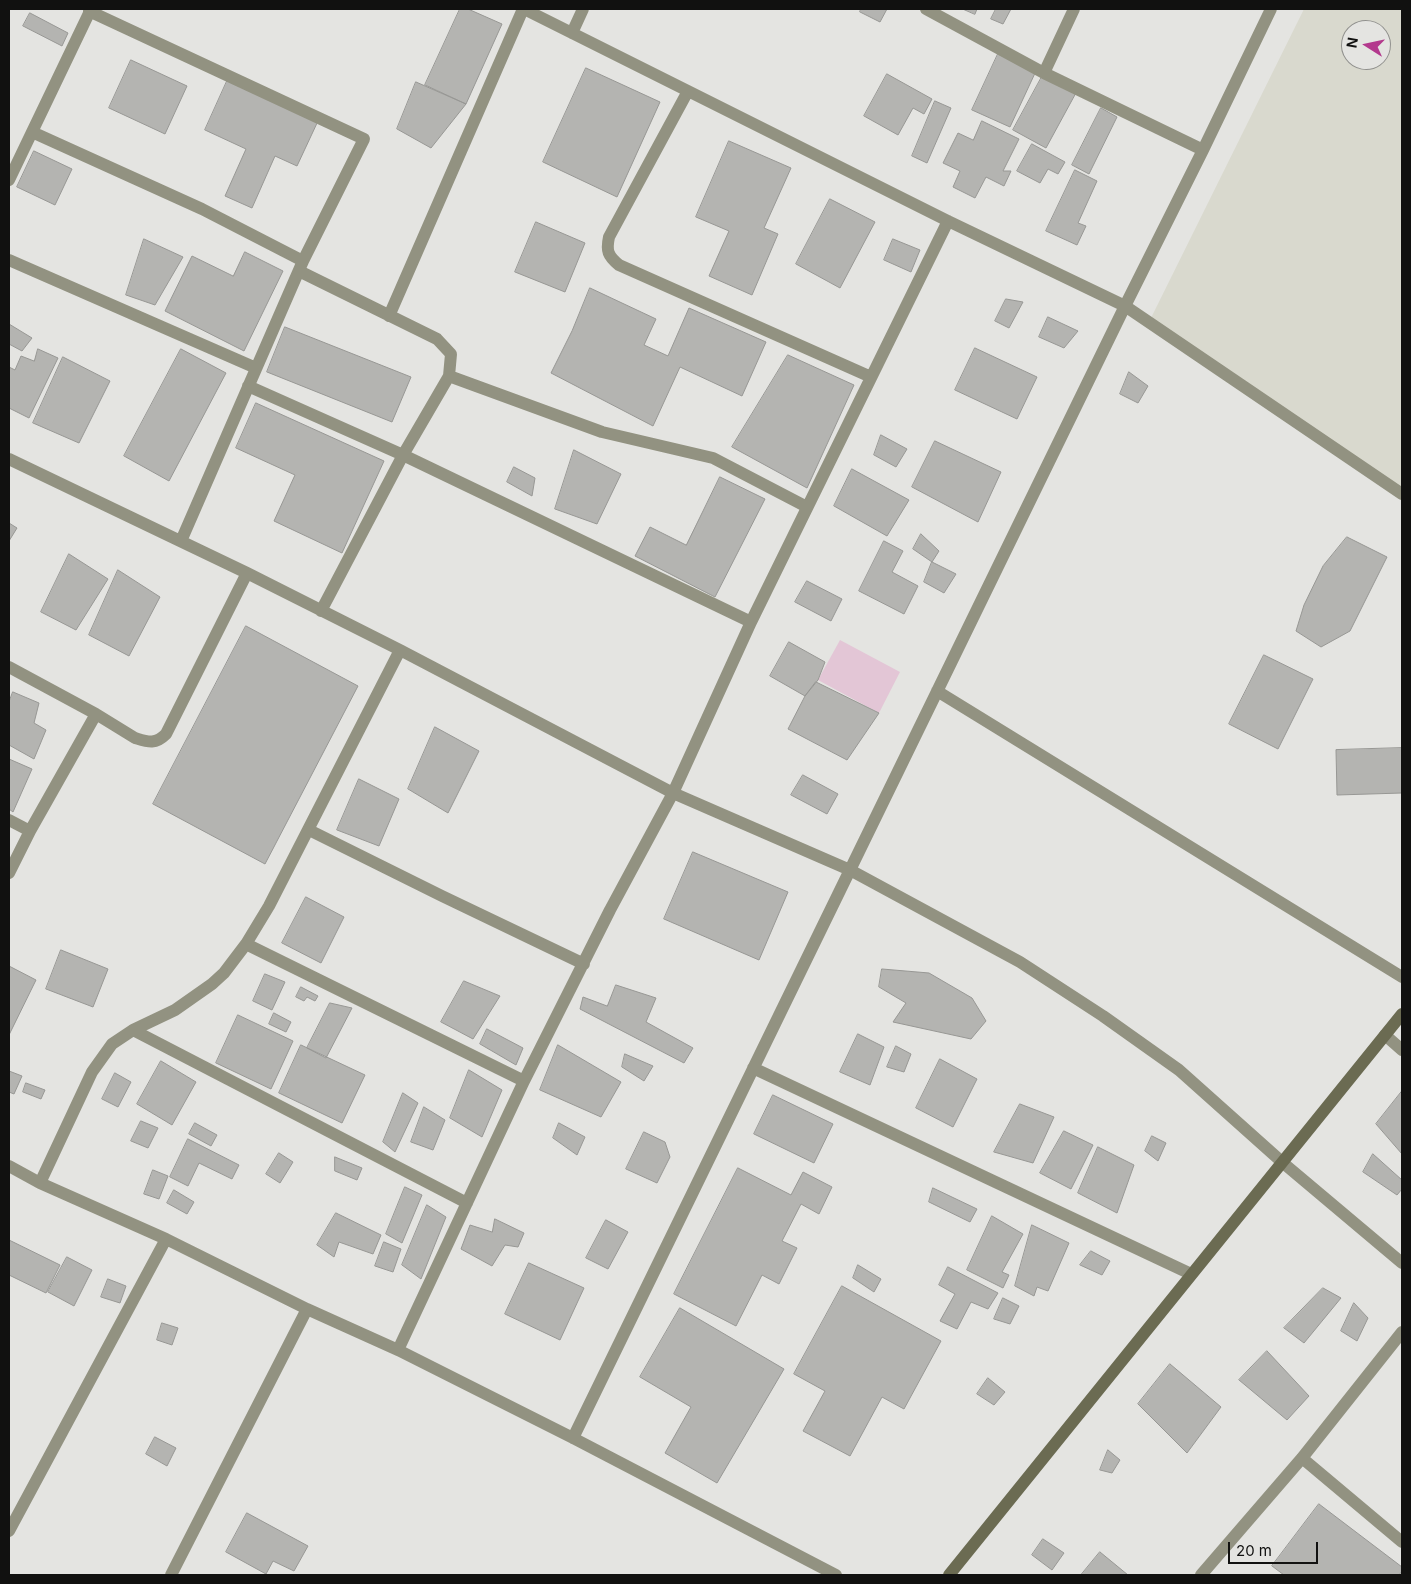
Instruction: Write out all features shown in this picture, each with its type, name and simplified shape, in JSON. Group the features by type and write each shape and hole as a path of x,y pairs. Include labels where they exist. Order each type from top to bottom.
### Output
{"street":[{"path":"389,316 524,9 948,221 1125,306 1402,494"},
{"path":"572,33 583,9"},
{"path":"926,9 1044,73 1203,150"},
{"path":"1044,73 1074,9"},
{"path":"573,1438 1271,9"},
{"path":"9,180 90,10 364,139 301,266 181,541"},
{"path":"688,91 609,237 607,247 610,258 619,265 871,377"},
{"path":"32,132 202,209 389,316 437,339 451,354 449,376 403,454 321,611"},
{"path":"398,1350 524,1081 610,910 673,794 751,622 948,221"},
{"path":"9,260 256,368"},
{"path":"449,376 602,432 713,458 808,507"},
{"path":"248,386 403,454 751,622"},
{"path":"9,459 247,573 400,650 673,794 850,870 1020,962 1103,1016 1179,1070 1282,1162 1402,1263"},
{"path":"9,667 96,714 134,738 150,743 161,739 166,734 247,573"},
{"path":"40,1183 92,1072 112,1044 134,1030 175,1010 212,984 224,973 246,944 269,906 309,830 400,650"},
{"path":"937,691 1402,977"},
{"path":"9,873 30,831 96,714"},
{"path":"9,820 30,831"},
{"path":"309,830 584,964"},
{"path":"246,944 524,1081"},
{"path":"949,1575 1402,1014"},
{"path":"134,1030 467,1203"},
{"path":"1385,1035 1402,1050"},
{"path":"753,1068 1191,1274"},
{"path":"9,1166 40,1183 166,1239 307,1309 398,1350 573,1438 836,1575"},
{"path":"9,1530 166,1239"},
{"path":"171,1575 307,1309"},
{"path":"1201,1575 1302,1458 1402,1332"},
{"path":"1302,1458 1402,1542"}],"shaded area":[{"path":"1304,9 1402,9 1402,494 1149,322"},
{"path":"840,640 900,672 879,713 818,680"}],"building":[{"path":"460,9 468,9 502,24 466,104 425,85"},
{"path":"861,9 887,9 880,22 860,12"},
{"path":"963,9 977,9 975,14"},
{"path":"996,9 1011,9 1003,24 991,19"},
{"path":"30,13 68,33 62,46 23,26"},
{"path":"998,54 1036,71 1010,127 972,110"},
{"path":"131,60 187,86 165,134 109,108"},
{"path":"586,68 660,102 617,197 543,162"},
{"path":"1044,73 1077,91 1046,148 1013,130"},
{"path":"887,74 932,99 924,114 913,108 898,135 864,116"},
{"path":"228,79 318,121 297,166 275,156 252,208 225,196 246,149 205,130"},
{"path":"416,82 466,104 431,148 397,129"},
{"path":"935,101 951,108 927,163 912,156"},
{"path":"1101,108 1117,117 1089,174 1072,165"},
{"path":"982,121 1019,139 1003,171 1011,171 1004,186 986,177 975,198 953,187 960,171 943,163 958,133 973,140"},
{"path":"729,141 791,168 764,228 778,234 752,295 709,276 729,231 696,217"},
{"path":"1032,144 1065,162 1058,174 1048,169 1040,183 1017,171"},
{"path":"34,151 72,169 55,205 17,187"},
{"path":"1075,170 1097,181 1078,223 1086,226 1077,245 1046,231"},
{"path":"830,199 875,222 840,288 796,264"},
{"path":"536,222 585,243 565,292 515,272"},
{"path":"144,239 183,257 155,305 126,295"},
{"path":"893,239 920,250 911,272 884,260"},
{"path":"245,252 283,271 244,351 165,311 192,256 233,276"},
{"path":"590,288 656,319 644,345 668,356 689,308 766,342 742,396 680,367 653,426 551,373 572,331"},
{"path":"1006,299 1023,302 1009,328 995,321"},
{"path":"1048,317 1078,331 1064,348 1039,337"},
{"path":"9,324 32,338 22,351 9,344"},
{"path":"285,327 411,377 392,422 267,372"},
{"path":"975,348 1037,377 1017,419 955,390"},
{"path":"38,349 58,358 29,418 9,408 9,367 15,370 21,356 34,361"},
{"path":"181,349 226,373 169,481 124,456"},
{"path":"788,355 854,385 807,488 732,447"},
{"path":"63,357 110,381 79,443 33,423"},
{"path":"1129,372 1148,386 1138,403 1120,394"},
{"path":"256,403 384,461 342,553 274,521 295,475 236,448"},
{"path":"881,435 907,449 896,467 874,455"},
{"path":"935,441 1001,472 978,522 912,487"},
{"path":"574,450 621,474 597,524 555,509"},
{"path":"514,467 535,478 532,496 507,482"},
{"path":"852,469 909,500 887,536 834,506"},
{"path":"720,477 765,499 715,597 635,556 650,527 686,545"},
{"path":"9,523 17,528 9,541"},
{"path":"921,534 939,551 932,562 913,549"},
{"path":"1347,537 1387,557 1350,631 1321,647 1296,631 1304,605 1323,566"},
{"path":"884,541 903,551 892,572 918,586 904,614 859,591"},
{"path":"69,554 108,579 76,630 41,612"},
{"path":"932,562 956,574 944,593 924,582"},
{"path":"118,570 160,597 129,656 89,635"},
{"path":"807,581 842,599 831,621 795,602"},
{"path":"246,626 358,686 265,864 153,804"},
{"path":"789,642 825,662 818,680 805,696 770,676"},
{"path":"1264,655 1313,679 1278,749 1229,724"},
{"path":"816,682 879,713 847,760 788,729 805,696"},
{"path":"13,692 39,703 34,723 46,730 34,759 9,745 9,702"},
{"path":"435,727 479,751 448,813 408,789"},
{"path":"1402,748 1402,793 1337,795 1336,750"},
{"path":"9,759 32,769 13,812 9,809"},
{"path":"803,775 838,794 827,814 791,795"},
{"path":"359,779 399,799 379,846 337,830"},
{"path":"693,852 788,892 759,960 664,919"},
{"path":"306,897 344,917 321,963 282,943"},
{"path":"61,950 108,969 93,1007 46,989"},
{"path":"9,966 36,980 9,1035"},
{"path":"882,969 929,973 972,998 986,1021 971,1039 893,1022 906,1003 879,987"},
{"path":"265,974 285,982 272,1010 253,1001"},
{"path":"464,981 500,996 473,1039 441,1022"},
{"path":"616,985 656,998 646,1022 693,1048 684,1063 580,1009 583,997 607,1006"},
{"path":"301,987 318,996 315,1001 307,997 304,1001 296,997"},
{"path":"330,1003 352,1008 326,1058 307,1048"},
{"path":"274,1013 291,1022 286,1032 269,1024"},
{"path":"238,1015 293,1041 271,1089 216,1063"},
{"path":"487,1029 523,1048 516,1065 480,1044"},
{"path":"858,1034 884,1047 870,1085 840,1072"},
{"path":"301,1045 365,1075 342,1123 279,1093"},
{"path":"558,1045 621,1082 601,1117 540,1090"},
{"path":"896,1046 911,1054 904,1072 887,1067"},
{"path":"625,1054 653,1066 644,1081 622,1067"},
{"path":"940,1059 977,1079 953,1127 916,1108"},
{"path":"161,1061 196,1082 172,1125 137,1104"},
{"path":"469,1070 502,1090 482,1137 450,1118"},
{"path":"9,1071 22,1076 14,1094 9,1092"},
{"path":"115,1073 131,1082 118,1107 102,1099"},
{"path":"26,1083 45,1090 41,1099 23,1092"},
{"path":"1402,1091 1402,1154 1376,1124"},
{"path":"403,1093 418,1103 395,1152 383,1142"},
{"path":"773,1095 833,1124 814,1163 754,1134"},
{"path":"1020,1104 1054,1117 1033,1163 994,1152"},
{"path":"424,1107 445,1120 433,1150 411,1142"},
{"path":"141,1121 158,1128 148,1148 131,1141"},
{"path":"195,1123 217,1135 211,1146 189,1134"},
{"path":"559,1123 585,1137 577,1155 553,1138"},
{"path":"1064,1131 1093,1145 1071,1189 1040,1173"},
{"path":"644,1132 665,1142 670,1157 657,1183 626,1169"},
{"path":"1152,1136 1166,1143 1158,1161 1145,1151"},
{"path":"188,1139 239,1165 232,1179 199,1163 188,1186 170,1177"},
{"path":"1098,1147 1134,1165 1117,1213 1078,1193"},
{"path":"279,1153 293,1162 280,1183 266,1174"},
{"path":"1373,1154 1402,1180 1402,1189 1397,1195 1363,1172"},
{"path":"335,1157 362,1168 357,1180 335,1171"},
{"path":"738,1168 791,1195 803,1172 832,1187 819,1214 801,1204 782,1241 797,1248 779,1284 762,1275 736,1326 674,1294"},
{"path":"153,1170 168,1176 159,1199 144,1194"},
{"path":"405,1187 422,1195 402,1243 386,1234"},
{"path":"933,1188 977,1209 970,1222 929,1202"},
{"path":"174,1190 194,1202 187,1214 167,1203"},
{"path":"427,1205 446,1217 421,1279 402,1265"},
{"path":"336,1213 381,1235 373,1254 339,1242 334,1257 317,1245"},
{"path":"992,1216 1023,1234 1002,1272 1009,1275 1003,1288 967,1270"},
{"path":"495,1219 524,1233 518,1247 505,1245 492,1266 461,1249 470,1225 492,1232"},
{"path":"606,1220 628,1232 608,1269 586,1258"},
{"path":"1032,1225 1069,1243 1048,1291 1037,1287 1034,1296 1015,1286"},
{"path":"9,1240 60,1265 46,1293 9,1275"},
{"path":"384,1242 401,1249 393,1272 375,1266"},
{"path":"1091,1251 1110,1261 1102,1275 1080,1265"},
{"path":"67,1257 92,1270 74,1306 48,1292"},
{"path":"529,1263 584,1288 560,1340 505,1314"},
{"path":"858,1265 881,1279 874,1292 853,1278"},
{"path":"948,1267 998,1293 988,1309 971,1302 957,1329 940,1321 955,1294 939,1285"},
{"path":"108,1279 126,1286 120,1303 101,1297"},
{"path":"842,1286 941,1341 904,1409 882,1397 850,1456 803,1431 825,1391 794,1374"},
{"path":"1323,1288 1341,1298 1304,1343 1284,1328"},
{"path":"1003,1298 1019,1306 1010,1324 994,1319"},
{"path":"1354,1303 1368,1318 1357,1341 1341,1331"},
{"path":"680,1308 784,1369 717,1483 665,1453 691,1407 640,1377"},
{"path":"162,1323 178,1328 172,1345 157,1340"},
{"path":"1267,1351 1309,1396 1287,1420 1239,1380"},
{"path":"1170,1364 1221,1407 1187,1453 1138,1404"},
{"path":"988,1378 1005,1392 994,1405 977,1394"},
{"path":"155,1437 176,1448 167,1466 146,1454"},
{"path":"1108,1450 1120,1460 1112,1473 1100,1470"},
{"path":"1319,1504 1402,1567 1399,1575 1284,1575 1272,1566"},
{"path":"247,1513 308,1546 294,1571 273,1561 266,1574 226,1552"},
{"path":"1043,1539 1064,1553 1052,1570 1032,1555"},
{"path":"1100,1552 1128,1575 1081,1575"}]}
